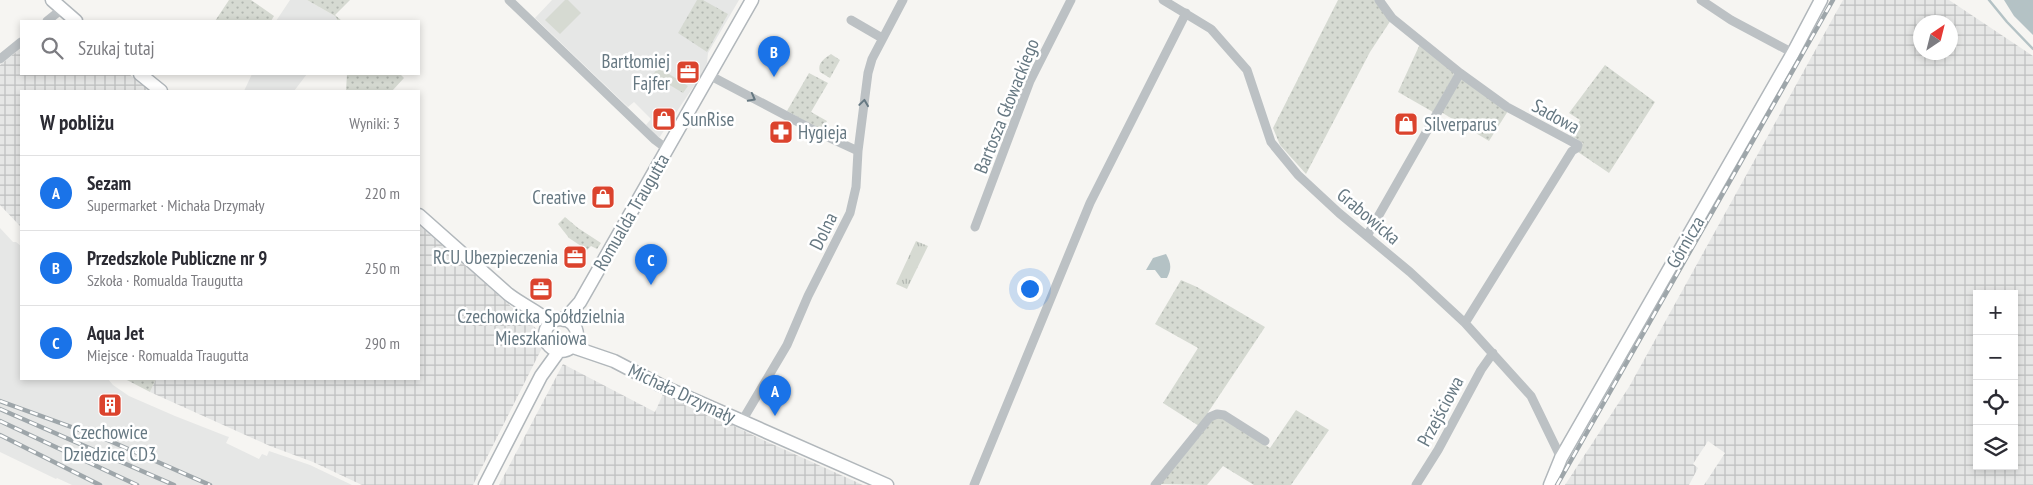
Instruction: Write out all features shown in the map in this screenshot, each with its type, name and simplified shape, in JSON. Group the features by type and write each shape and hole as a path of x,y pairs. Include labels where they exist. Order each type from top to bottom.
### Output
{"street":[{"path":"52,0 75,20"},
{"path":"509,0 655,140 667,149"},
{"name":"Romualda Traugutta","path":"572,332 580,302 752,0"},
{"name":"Dolna","path":"742,421 787,345 808,296 850,213 856,187 858,151 868,73 882,38 903,0"},
{"name":"Bartosza Głowackiego","path":"975,227 1030,81 1071,0"},
{"name":"Grabowicka","path":"1163,0 1211,29 1247,70 1271,142 1298,175 1339,213 1410,272 1464,323 1531,396 1561,458"},
{"name":"Sadowa","path":"1379,0 1392,18 1460,73 1507,107 1578,145 1572,151 1464,323"},
{"path":"1700,0 1731,20 1794,53"},
{"name":"Górnicza","path":"1550,485 1561,458 1794,53 1822,0"},
{"path":"48,20 62,9"},
{"path":"974,485 1090,203 1186,13"},
{"path":"851,20 882,38"},
{"path":"0,59 20,43"},
{"path":"1367,236 1460,73"},
{"path":"141,75 160,90"},
{"path":"709,75 818,133 858,151"},
{"path":"420,216 522,305 542,314 549,326"},
{"path":"555,320 572,332 569,350 555,349 546,338 549,326 555,320"},
{"name":"Michała Drzymały","path":"572,332 614,361 660,384 887,485"},
{"path":"488,479 555,349"},
{"name":"Przejściowa","path":"1416,485 1438,450 1481,370 1493,353"},
{"path":"1155,485 1210,416 1224,415 1265,441"}],"shaded area":[{"path":"290,0 307,0 335,16 337,20 277,20"},
{"path":"552,0 739,0 708,53 707,63 700,77 659,138 646,125 651,119 634,102 628,107 535,18"},
{"path":"1843,0 1949,0 2033,56 2033,485 1704,485 1725,453 1708,441 1693,464 1698,468 1689,485 1565,485 1629,387"},
{"path":"2004,0 2033,0 2033,35 2014,16"},
{"path":"20,49 20,75 130,75 150,90 20,90 20,226 0,205 0,65"},
{"path":"252,75 306,75 295,90 244,90"},
{"path":"420,226 540,332 544,344 473,485 362,485 150,392 156,380 420,380"},
{"path":"0,228 13,242 20,245 20,380 109,380 129,396 229,437 226,443 259,459 262,454 267,456 269,451 310,465 352,485 72,485 0,452"},
{"path":"1166,254 1170,266 1167,278 1161,278 1155,270 1146,270 1153,258"},
{"path":"563,364 655,412 664,392 761,439 863,485 499,485"}],"green space":[{"path":"229,0 251,0 274,16 272,20 216,20"},
{"path":"307,0 350,0 335,15 341,20 337,20 335,16"},
{"path":"565,0 568,0 581,13 560,34 545,20"},
{"path":"697,0 703,0 728,14 707,52 678,33"},
{"path":"1338,0 1375,0 1391,20 1370,52 1306,174 1280,145 1273,128"},
{"path":"1420,44 1452,70 1454,75 1433,112 1398,92"},
{"path":"831,54 840,60 830,78 820,72 819,66"},
{"path":"1605,65 1655,102 1609,173 1578,152 1583,143 1570,135 1580,120 1569,113"},
{"path":"658,67 688,86 683,93 653,75"},
{"path":"809,73 828,83 811,112 827,121 822,130 787,111"},
{"path":"347,75 401,75 404,78 393,90 346,90"},
{"path":"1460,79 1508,111 1489,141 1441,112"},
{"path":"565,217 601,243 597,249 591,246 587,250 569,238 558,224"},
{"path":"916,241 928,246 907,289 896,284"},
{"path":"1181,280 1197,287 1265,327 1199,426 1163,403 1198,348 1155,324"},
{"path":"127,380 156,380 150,392"},
{"path":"1296,410 1329,430 1291,485 1254,485 1223,466 1207,485 1160,484 1213,420 1225,418 1270,448"}],"waterway":[{"path":"1989,0 2033,49"}],"railway":[{"path":"1557,485 1833,0"},
{"path":"0,401 110,441 210,485"},
{"path":"0,409 174,485"},
{"path":"0,421 137,485"},
{"path":"0,435 100,485"}],"place":[{"name":"Bartłomiej Fajfer","path":"688,72"},
{"name":"Przedszkole Publiczne nr 9","path":"774,77"},
{"name":"SunRise","path":"664,119"},
{"name":"Silverparus","path":"1406,124"},
{"name":"Hygieja","path":"781,132"},
{"name":"Creative","path":"603,197"},
{"name":"RCU Ubezpieczenia","path":"575,257"},
{"name":"Aqua Jet","path":"651,285"},
{"name":"Czechowicka Spółdzielnia Mieszkaniowa","path":"541,289"},
{"name":"Czechowice Dziedzice CD3","path":"110,405"},
{"name":"Sezam","path":"775,416"}]}
